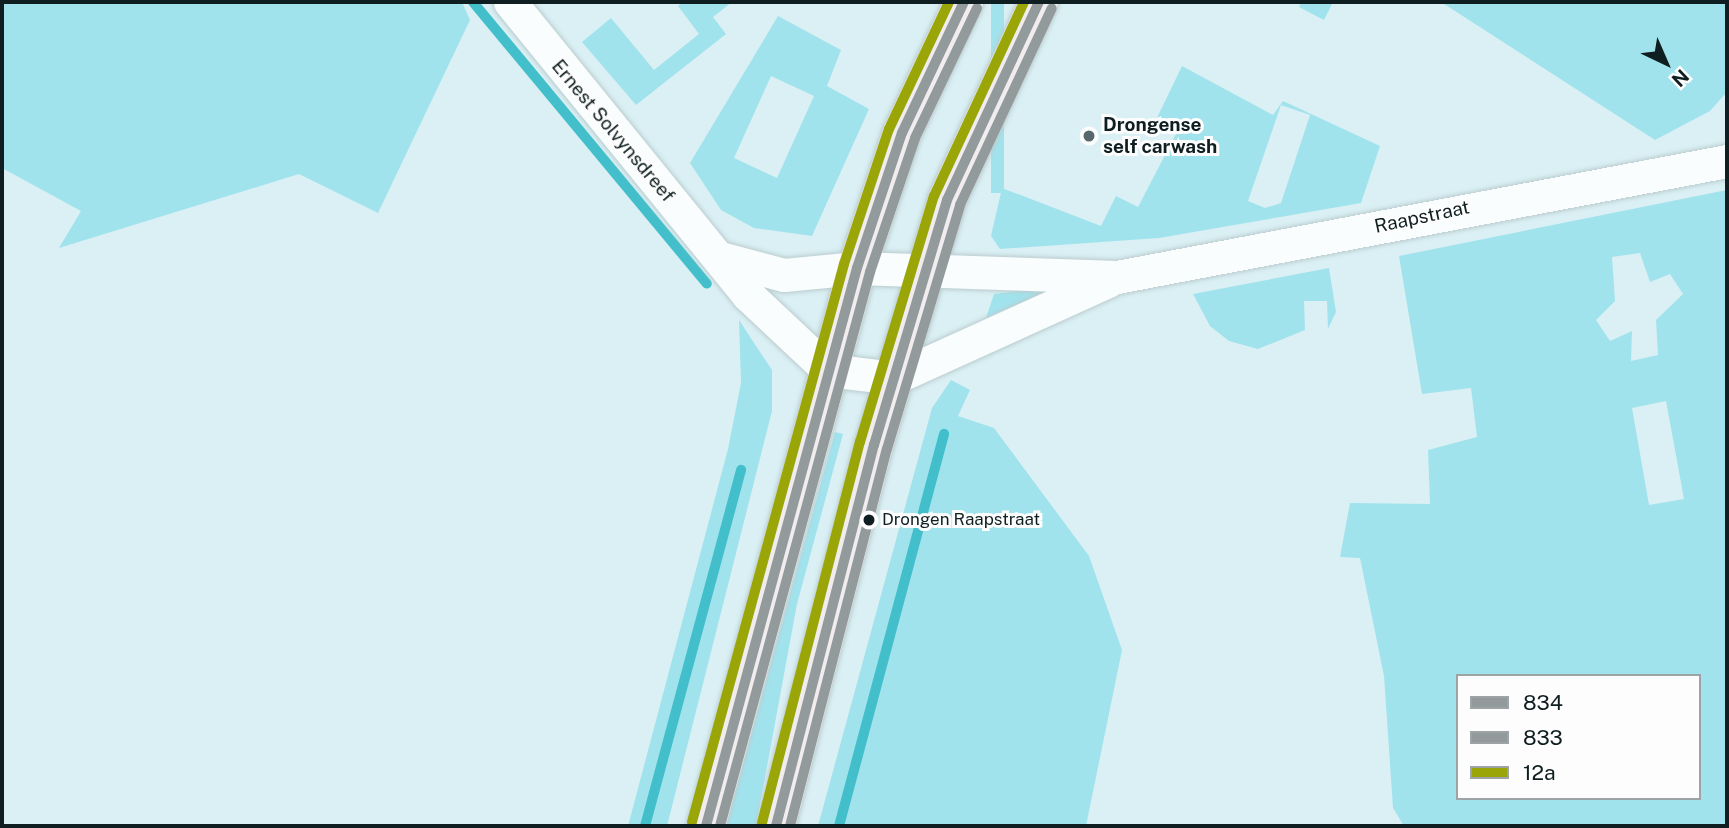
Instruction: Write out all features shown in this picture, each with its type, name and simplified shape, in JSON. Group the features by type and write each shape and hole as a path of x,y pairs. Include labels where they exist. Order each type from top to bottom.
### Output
{"highway":[{"path":"706,826 857,268 902,133 964,2"},
{"path":"776,826 924,272 974,130 1039,2"}],"street":[{"name":"Ernest Solvynsdreef","path":"510,2 747,294 828,370"},
{"name":"Raapstraat","path":"857,268 1116,277 1723,155"},
{"path":"720,258 784,275 857,268"},
{"name":"Raapstraat","path":"894,378 1116,277"},
{"path":"828,370 894,378"}],"shaded area":[{"path":"2,2 462,2 470,20 378,213 299,174 59,248 81,211 2,168"},
{"path":"683,2 732,2 713,17 726,34 636,105 582,42 611,18 654,70 699,34 678,6"},
{"path":"991,2 1004,2 1004,193 991,193"},
{"path":"1301,2 1333,2 1324,20 1299,7"},
{"path":"1441,2 1727,2 1727,92 1710,111 1655,140"},
{"path":"778,16 841,50 827,86 869,109 812,236 754,228 721,210 690,163","holes":["771,76 814,96 777,178 734,158"]},
{"path":"1182,66 1273,115 1283,101 1380,146 1361,203 1159,238 1000,249 991,236 1002,188 1101,226 1116,196 1138,207 1176,134 1155,122","holes":["1281,105 1310,115 1281,203 1265,208 1248,201"]},
{"path":"1727,190 1727,826 1404,826 1393,808 1384,676 1360,558 1340,557 1350,503 1430,504 1428,450 1477,437 1471,388 1422,394 1399,256","holes":["1640,253 1650,282 1670,274 1683,294 1656,320 1658,355 1631,361 1632,331 1610,341 1596,320 1615,301 1612,257","1666,401 1684,499 1649,505 1632,408"]},
{"path":"1329,268 1336,312 1328,329 1327,301 1304,301 1305,330 1258,349 1229,341 1210,326 1193,294"},
{"path":"1059,286 986,318 994,294"},
{"path":"739,320 772,370 772,411 667,826 628,826 728,449 741,383"},
{"path":"951,380 970,390 958,416 994,428 1089,556 1122,650 1086,826 818,826 932,408"},
{"path":"835,432 843,434 797,604 756,826 726,826"}],"waterway":[{"path":"473,2 707,284"},
{"path":"839,826 944,434"},
{"path":"645,826 741,470"}],"transit line":[{"name":"12a","path":"692,822 844,264 889,129 949,2"},
{"name":"834","path":"706,826 857,268 902,133 964,2"},
{"name":"12a","path":"762,823 860,442 934,196 1024,2"},
{"name":"834","path":"776,826 874,445 947,200 1039,2"},
{"name":"833","path":"720,826 870,272 915,138 977,8"},
{"name":"833","path":"790,826 887,449 960,205 1052,8"}],"place":[{"name":"Drongense self carwash","path":"1089,136"},
{"name":"Drongen Raapstraat","path":"869,520"}]}
